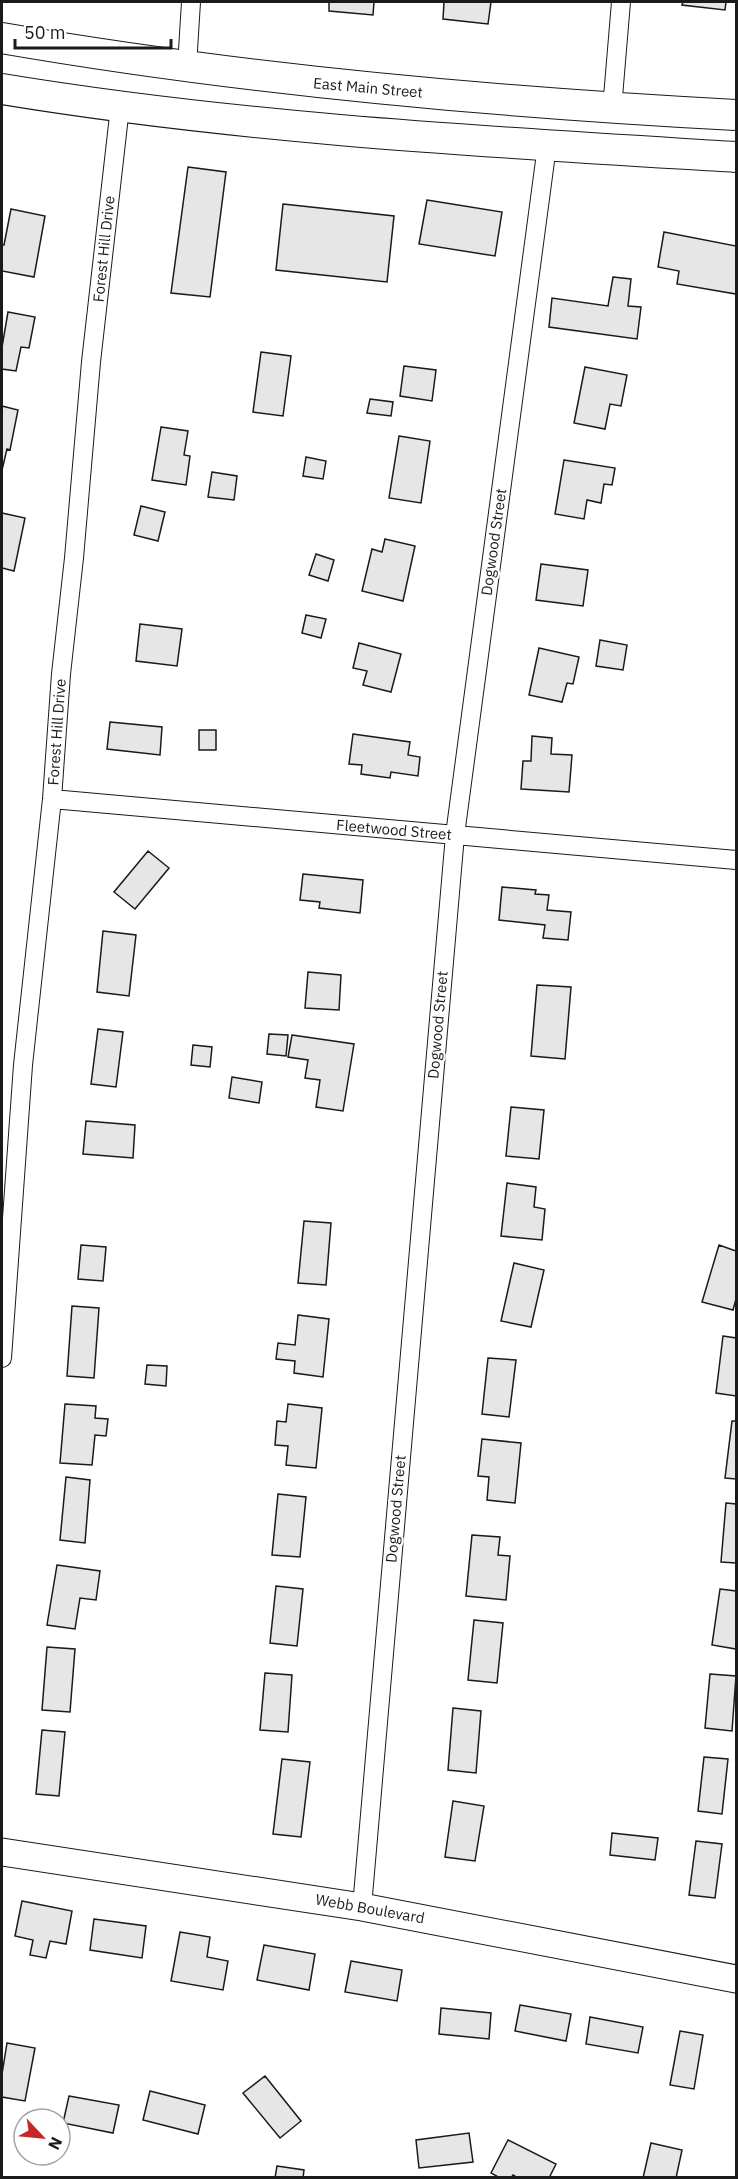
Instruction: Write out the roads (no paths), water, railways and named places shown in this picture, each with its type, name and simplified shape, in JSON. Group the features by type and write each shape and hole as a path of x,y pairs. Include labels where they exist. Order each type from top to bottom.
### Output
{"main road":[{"name":"East Main Street","path":"2,39 92,54 357,87 612,108 736,115"},
{"path":"2,89 120,107 352,133 736,157"}],"street":[{"path":"187,66 191,2"},
{"path":"612,108 621,2"},
{"name":"Forest Hill Drive","path":"2,1358 23,1065 52,799 61,674 74,558 91,362 120,107"},
{"name":"Dogwood Street","path":"362,1907 455,835 547,146"},
{"name":"Fleetwood Street","path":"52,799 736,861"},
{"name":"Webb Boulevard","path":"2,1852 362,1907 736,1979"}]}
